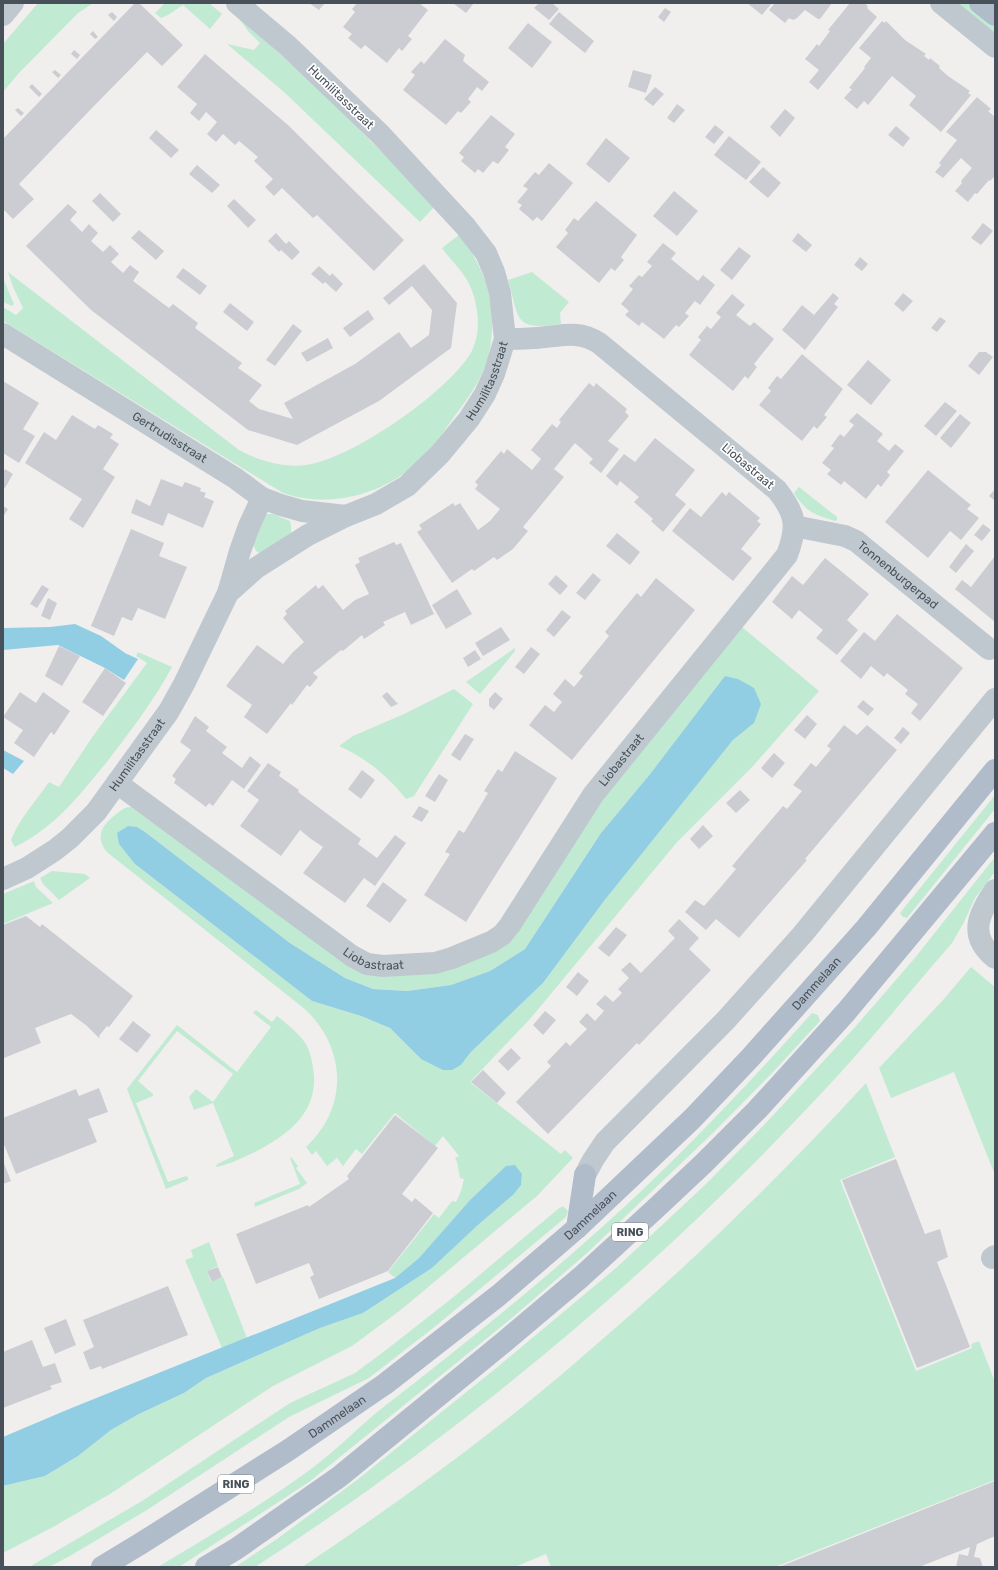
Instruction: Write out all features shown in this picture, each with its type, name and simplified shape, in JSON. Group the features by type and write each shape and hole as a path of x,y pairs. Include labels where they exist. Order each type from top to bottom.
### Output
{"main road":[{"path":"980,3 995,15"},
{"name":"Dammelaan","path":"102,1567 287,1451 385,1384 499,1295 577,1228 692,1119 750,1058 866,928 995,770"},
{"name":"RING","path":"206,1567 236,1549 339,1477 558,1297 654,1210 757,1110 841,1018 995,832"},
{"path":"577,1228 585,1175"}],"street":[{"path":"3,15 13,3"},
{"name":"Humilitasstraat","path":"228,594 256,568 308,535 346,516 376,504 407,486 440,454 469,419 494,374 505,339 500,293 494,272 486,253 465,226 380,134 288,46 237,3"},
{"path":"941,3 995,47"},
{"name":"Gertrudisstraat","path":"3,334 235,478 262,498 302,511 346,516"},
{"name":"Liobastraat","path":"117,783 352,956 367,964 383,966 435,962 452,958 491,942 502,935 510,925 593,795 787,555 792,541 794,526 792,514 788,504 777,490 591,337 570,334 545,338 505,339"},
{"name":"Humilitasstraat","path":"3,879 30,867 70,838 96,812 169,711 184,684 228,594 242,545 262,498"},
{"name":"Tonnenburgerpad","path":"794,526 845,536 856,541 989,649"},
{"path":"585,1175 605,1142 716,1030 802,935 995,699"},
{"path":"995,890 984,906 978,921 980,940 995,958"}],"green space":[{"path":"38,3 93,3 77,14 19,73 3,92 3,44"},
{"path":"165,3 209,3 222,14 210,29 183,5 161,18 155,13"},
{"path":"957,3 970,3 995,24 995,34"},
{"path":"238,17 289,62 363,133 435,206 420,222 284,92 227,44 254,50 260,43 248,31"},
{"path":"460,234 476,259 482,272 490,298 492,311 491,342 486,362 478,382 467,400 437,441 418,462 388,483 372,491 354,496 318,500 300,498 283,493 3,321 3,307 16,315 23,308 8,272 239,450 271,463 297,466 306,465 325,460 347,451 394,423 418,406 438,389 456,372 470,355 474,347 478,327 476,303 467,280 442,248"},
{"path":"532,272 569,302 560,313 561,324 534,326 526,323 517,313 508,280"},
{"path":"3,278 14,304 12,306 3,302"},
{"path":"799,487 837,517 837,520 835,521 822,517 807,509 794,493"},
{"path":"273,514 290,521 291,533 261,554 256,551 252,542 263,516"},
{"path":"742,627 819,691 754,765 678,841 530,1019 470,1082 561,1154 565,1150 573,1158 537,1196 402,1309 352,1346 273,1386 110,1494 53,1527 3,1553 3,1486 45,1476 78,1456 111,1430 139,1414 184,1393 206,1378 320,1328 363,1313 432,1268 513,1195 521,1184 522,1174 515,1166 506,1167 470,1200 419,1258 395,1278 388,1272 434,1214 439,1218 452,1201 456,1202 464,1179 460,1178 455,1158 459,1156 443,1136 435,1146 395,1113 362,1154 356,1149 343,1166 337,1158 327,1166 316,1151 312,1155 306,1147 320,1132 329,1115 335,1097 337,1079 335,1061 329,1043 319,1026 306,1010 108,853 101,842 101,832 106,823 122,810 131,807 360,971 514,936 602,801","holes":["754,723 733,740 604,901 543,983 470,1053 461,1065 421,1059 390,1028 361,1016 312,1001 135,864 145,832 290,943 345,978 373,989 407,991 451,985 490,971 525,949 601,833 651,773"]},
{"path":"515,648 515,651 480,694 466,682"},
{"path":"138,652 172,667 157,692 115,751 65,810 42,830 15,847 11,840 14,832 28,810 49,782 59,787 93,736 147,663 136,656"},
{"path":"454,689 473,704 414,796 406,799 376,768 339,746 353,736 404,714"},
{"path":"995,795 995,809 907,918 903,917 900,913"},
{"path":"995,857 995,872 975,898 952,943 847,1066 766,1151 699,1217 630,1281 558,1343 485,1402 410,1459 255,1567 235,1567 277,1539 357,1480 495,1369 616,1268 705,1185 764,1125 856,1026 914,959"},
{"path":"52,871 85,874 90,878 59,900 43,884 40,878"},
{"path":"34,881 36,887 53,903 3,924 3,894"},
{"path":"971,967 995,987 995,1175 954,1072 891,1098 879,1068 943,1000"},
{"path":"256,1010 272,1022 277,1016 289,1025 306,1044 312,1059 314,1076 310,1102 305,1112 298,1122 268,1145 232,1162 217,1167 217,1164 234,1156 213,1103 194,1110 189,1097 196,1089 213,1102 233,1074 177,1031 138,1081 153,1094 153,1096 136,1103 168,1182 186,1176 188,1177 188,1180 166,1189 127,1089 177,1025 237,1072 271,1027 253,1013"},
{"path":"812,1013 818,1015 820,1021 774,1071 714,1132 586,1254 507,1322 309,1482 179,1567 158,1567 255,1508 311,1469 376,1413 536,1285 594,1235 671,1162 743,1089"},
{"path":"866,1083 895,1157 840,1180 916,1371 972,1348 971,1344 979,1341 995,1382 995,1480 775,1567 551,1567 546,1554 515,1567 302,1567 446,1466 550,1385 668,1282 729,1224 794,1159"},
{"path":"291,1157 298,1166 296,1168 307,1183 299,1189 255,1207 254,1203 300,1184 290,1158"},
{"path":"563,1206 568,1211 566,1217 437,1325 369,1378 289,1417 147,1510 70,1556 49,1567 29,1567 142,1501 290,1403 355,1373 451,1299"},
{"path":"209,1242 218,1266 207,1271 211,1282 223,1277 247,1338 222,1348 185,1260 193,1257 191,1250"}],"water":[{"path":"75,624 101,636 125,653 138,659 124,680 105,668 58,645 3,650 3,628 50,627"},
{"path":"725,676 738,679 754,688 761,704 754,723 733,740 604,901 543,983 470,1053 461,1065 452,1070 443,1070 421,1059 390,1028 361,1016 312,1001 135,864 119,844 117,833 128,826 137,827 290,943 345,978 373,989 407,991 451,985 490,971 525,949 601,833 651,773"},
{"path":"3,750 24,761 13,774 3,768"},
{"path":"515,1165 522,1174 521,1185 513,1195 432,1268 363,1313 320,1328 206,1378 184,1393 139,1414 111,1430 78,1456 45,1476 3,1486 3,1437 395,1278 419,1258 470,1200 506,1166"}],"building":[{"path":"135,3 139,3 183,45 162,66 147,52 92,108 19,184 34,199 13,219 3,209 3,139"},
{"path":"309,3 325,3 319,10"},
{"path":"357,3 419,3 428,10 408,36 412,39 402,51 399,48 387,63 365,45 361,49 348,38 352,34 343,27 355,12 352,9"},
{"path":"453,3 474,3 466,13"},
{"path":"539,3 552,3 559,9 549,20 534,8"},
{"path":"747,3 772,3 762,15"},
{"path":"775,3 832,3 820,19 805,10 797,18 793,20 789,18 785,23 769,10"},
{"path":"850,3 864,3 868,6 867,8 877,17 818,90 809,82 819,70 805,59 817,44 819,46 830,31 828,30"},
{"path":"665,8 671,12 664,22 658,17"},
{"path":"112,12 117,17 114,21 108,15"},
{"path":"559,12 594,41 585,53 549,24"},
{"path":"882,21 885,23 886,21 905,40 926,54 924,56 929,60 930,58 940,66 939,68 948,76 970,91 968,93 971,95 941,132 909,105 916,96 892,76 868,105 864,101 857,109 844,98 852,89 849,88 871,58 859,48"},
{"path":"528,23 552,42 532,68 508,48"},
{"path":"93,31 98,37 95,39 90,34"},
{"path":"445,39 465,55 463,61 489,82 482,91 477,87 468,99 471,102 461,113 458,111 446,125 403,90 415,75 411,72 421,61 424,64"},
{"path":"74,50 80,55 77,59 71,54"},
{"path":"205,54 288,125 404,240 374,271 317,215 313,218 282,188 274,196 265,187 273,179 254,161 258,157 239,141 235,145 223,134 216,142 207,134 217,122 206,112 199,121 190,113 197,104 177,87"},
{"path":"55,70 61,75 58,78 52,72"},
{"path":"633,70 652,75 646,93 628,87"},
{"path":"32,84 42,94 39,97 29,87"},
{"path":"655,87 664,94 653,106 644,99"},
{"path":"977,97 991,109 988,111 995,117 995,176 990,181 989,180 977,194 975,193 968,202 955,191 972,168 961,158 943,178 935,172 941,165 939,163 957,140 946,132"},
{"path":"677,104 685,110 674,123 667,118"},
{"path":"18,108 24,113 21,116 15,110"},
{"path":"785,109 795,118 780,137 770,127"},
{"path":"491,115 515,134 505,147 509,150 498,164 493,161 483,173 478,169 475,173 461,161 464,157 459,153"},
{"path":"715,125 724,132 714,144 705,137"},
{"path":"896,126 910,138 903,147 888,135"},
{"path":"156,130 179,150 171,158 149,138"},
{"path":"729,136 761,162 746,180 714,155"},
{"path":"606,138 630,158 609,183 586,164"},
{"path":"549,163 573,183 542,221 537,217 533,221 519,209 522,205 517,202 528,189 523,186 535,172 539,175"},
{"path":"197,165 220,185 212,193 189,174"},
{"path":"763,167 781,183 768,198 749,182"},
{"path":"674,191 698,211 677,236 653,216"},
{"path":"100,193 121,214 113,222 92,201"},
{"path":"234,199 256,220 248,228 227,206"},
{"path":"596,201 637,235 621,257 624,260 615,271 611,268 599,283 556,247 568,233 565,230 574,218 578,221"},
{"path":"68,204 77,212 70,220 82,232 89,224 98,233 91,241 103,252 110,245 119,254 111,262 123,273 130,265 139,272 133,281 169,308 173,304 198,323 195,328 242,363 238,368 262,385 249,401 259,409 293,419 284,403 355,364 399,332 411,348 429,335 432,310 412,286 389,305 383,298 424,264 457,303 451,348 379,401 297,445 248,430 91,310 26,246"},
{"path":"983,223 993,231 981,245 971,238"},
{"path":"139,230 164,251 156,260 131,238"},
{"path":"276,233 286,244 289,241 300,252 292,260 281,250 279,252 268,241"},
{"path":"798,233 812,245 806,252 792,241"},
{"path":"663,243 676,253 671,259 698,281 703,275 715,285 700,305 695,301 685,313 689,316 679,327 676,325 664,339 642,322 639,326 625,315 629,311 621,304 633,289 629,286 639,275 642,277 652,266 647,262"},
{"path":"739,247 751,256 732,280 720,270"},
{"path":"860,257 868,264 862,271 854,265"},
{"path":"319,266 330,276 332,273 343,284 336,292 325,282 323,284 311,274"},
{"path":"183,268 207,286 200,295 176,277"},
{"path":"833,293 839,298 834,304 838,307 805,350 782,330 802,305 814,315"},
{"path":"903,293 913,301 903,312 894,304"},
{"path":"732,294 745,305 736,315 750,326 754,322 774,339 754,364 757,367 748,379 745,376 733,391 689,355 701,340 698,337 707,326 711,329 721,317 716,313"},
{"path":"230,303 254,322 247,331 223,312"},
{"path":"368,310 374,319 350,337 343,328"},
{"path":"940,317 946,321 937,332 931,328"},
{"path":"293,324 302,331 275,366 266,360"},
{"path":"328,338 333,348 307,362 301,353"},
{"path":"979,352 986,352 993,357 979,375 968,366"},
{"path":"802,354 843,389 824,415 827,417 817,429 814,426 802,441 759,405 771,391 768,388 777,376 781,379"},
{"path":"868,360 891,380 871,405 847,385"},
{"path":"3,381 39,403 23,429 35,436 19,463 3,453"},
{"path":"589,383 594,387 596,383 627,409 625,412 629,416 608,441 619,449 601,473 589,463 593,459 575,443 554,469 564,477 523,527 528,531 513,549 497,560 494,557 474,571 472,569 452,583 417,532 422,529 419,525 453,503 455,506 460,503 478,530 490,521 500,509 475,489 478,485 475,482 501,451 504,454 507,449 532,470 541,459 531,450 552,424 557,428 561,422 559,420"},
{"path":"945,402 957,411 936,436 924,426"},
{"path":"857,413 883,434 877,441 889,451 895,444 904,451 887,472 890,475 881,487 878,484 866,499 844,481 841,485 827,474 831,470 822,463 834,448 831,446 840,434 844,437 854,425 849,421"},
{"path":"960,414 971,423 951,448 940,438"},
{"path":"72,415 95,429 98,425 113,434 110,438 119,444 103,469 115,477 83,528 69,519 82,499 25,463 44,432 56,440"},
{"path":"655,438 695,470 675,495 686,504 663,532 651,521 653,519 634,502 639,497 620,481 617,486 606,476 624,454 635,462"},
{"path":"5,469 13,474 5,488 3,487 3,473"},
{"path":"928,470 971,505 967,509 979,518 961,540 950,531 928,558 885,522"},
{"path":"161,479 182,487 185,482 201,488 200,491 206,493 204,497 214,501 203,528 168,513 163,526 131,513 136,499 150,506"},
{"path":"995,489 995,501 989,496"},
{"path":"722,492 726,496 729,492 760,518 757,521 761,524 741,549 752,558 733,581 672,531 690,508 701,517"},
{"path":"3,506 8,509 3,517"},
{"path":"983,524 991,530 982,541 974,535"},
{"path":"131,529 164,543 159,556 187,567 165,619 138,608 132,621 122,617 114,636 91,626"},
{"path":"617,533 640,552 630,565 606,546"},
{"path":"394,542 396,545 401,543 434,614 411,625 405,612 383,622 385,625 364,639 362,635 343,651 341,650 313,673 318,677 310,687 307,685 267,734 244,717 252,705 226,686 257,645 283,664 304,642 283,618 287,614 285,611 316,585 318,589 323,585 343,610 355,600 369,594 355,565 360,562 358,558"},
{"path":"966,544 974,551 956,573 949,567"},
{"path":"995,556 995,622 955,589 962,580 971,587"},
{"path":"825,558 869,594 847,620 858,630 837,655 816,638 823,630 799,610 792,619 772,602 792,576 803,585"},
{"path":"593,573 601,580 585,600 576,593"},
{"path":"556,575 568,586 560,595 548,584"},
{"path":"656,578 695,610 572,760 529,725 545,705 554,712 562,702 553,694 565,679 574,687 583,676 579,673 609,636 605,632 637,593 641,597"},
{"path":"42,585 49,589 37,608 30,604"},
{"path":"457,589 472,614 446,629 432,605"},
{"path":"48,598 57,603 50,620 41,616"},
{"path":"562,610 571,617 554,637 546,630"},
{"path":"897,614 963,668 920,721 911,713 918,704 905,694 908,690 887,673 884,677 871,666 861,679 840,661 864,632 875,641"},
{"path":"501,627 510,640 483,656 475,643"},
{"path":"59,646 80,656 62,686 45,676"},
{"path":"531,647 540,654 524,674 515,667"},
{"path":"475,650 481,659 468,667 463,658"},
{"path":"105,668 126,683 103,716 82,702"},
{"path":"20,692 36,703 43,692 70,711 54,735 51,732 34,757 14,743 23,730 3,717"},
{"path":"387,692 398,704 391,707 382,696"},
{"path":"495,692 503,699 494,710 489,706 489,699"},
{"path":"863,700 874,709 868,716 857,707"},
{"path":"807,715 817,724 805,739 794,730"},
{"path":"195,716 209,727 206,731 227,747 222,753 242,768 250,756 261,765 244,789 232,780 213,806 209,803 206,807 174,783 176,779 172,776 191,750 180,742"},
{"path":"844,725 857,735 867,725 897,750 805,859 807,860 739,938 716,919 706,930 685,912 695,900 704,906 720,888 736,869 732,866 783,806 787,809 802,791 793,785 811,763 816,767 831,749 827,746"},
{"path":"903,727 910,733 901,744 894,738"},
{"path":"465,734 474,739 460,761 451,755"},
{"path":"515,751 557,778 466,922 424,895 450,854 445,852 459,830 464,833 488,793 484,791 498,769 502,772"},
{"path":"774,753 785,763 772,778 761,768"},
{"path":"268,763 281,772 279,776 299,790 298,792 361,839 358,844 377,858 395,835 406,843 375,886 364,878 345,903 303,873 323,847 300,830 281,856 240,826 259,800 247,791"},
{"path":"362,770 375,780 361,799 348,789"},
{"path":"439,774 448,780 435,802 425,796"},
{"path":"740,790 750,800 736,813 726,803"},
{"path":"419,806 429,811 422,822 412,817"},
{"path":"703,825 713,836 699,849 690,839"},
{"path":"383,882 407,900 390,923 366,906"},
{"path":"26,916 40,927 42,924 133,996 109,1027 107,1026 99,1038 87,1026 71,1014 35,1028 41,1043 4,1058 3,925"},
{"path":"679,919 699,938 689,949 711,970 639,1045 637,1043 548,1134 516,1102 551,1066 547,1062 566,1042 570,1046 587,1029 579,1022 587,1013 595,1021 604,1011 596,1004 605,995 613,1002 622,993 618,989 629,978 621,970 630,962 641,973 675,938 668,931"},
{"path":"616,927 627,935 609,957 598,948"},
{"path":"578,972 589,981 577,996 566,987"},
{"path":"545,1011 556,1020 543,1035 533,1025"},
{"path":"133,1021 151,1035 137,1053 119,1039"},
{"path":"511,1048 521,1058 508,1071 498,1061"},
{"path":"483,1070 506,1093 497,1103 471,1082"},
{"path":"99,1088 108,1112 88,1119 97,1142 16,1174 3,1142 3,1118 76,1089 79,1096"},
{"path":"395,1115 438,1148 402,1194 412,1202 415,1198 433,1213 388,1271 319,1299 310,1277 314,1275 309,1263 256,1284 236,1234 308,1205 309,1207 349,1179 347,1176"},
{"path":"896,1159 925,1234 940,1229 948,1257 937,1262 970,1347 917,1368 842,1180"},
{"path":"3,1161 11,1181 3,1184"},
{"path":"218,1267 222,1277 212,1282 207,1271"},
{"path":"168,1286 188,1335 102,1369 101,1366 90,1370 83,1352 94,1347 83,1320"},
{"path":"66,1319 76,1345 55,1354 44,1328"},
{"path":"32,1340 43,1367 55,1363 62,1382 50,1386 52,1389 3,1408 3,1352"},
{"path":"995,1481 995,1536 977,1544 974,1557 980,1558 983,1567 956,1567 959,1554 968,1556 970,1547 919,1567 779,1567"}]}
